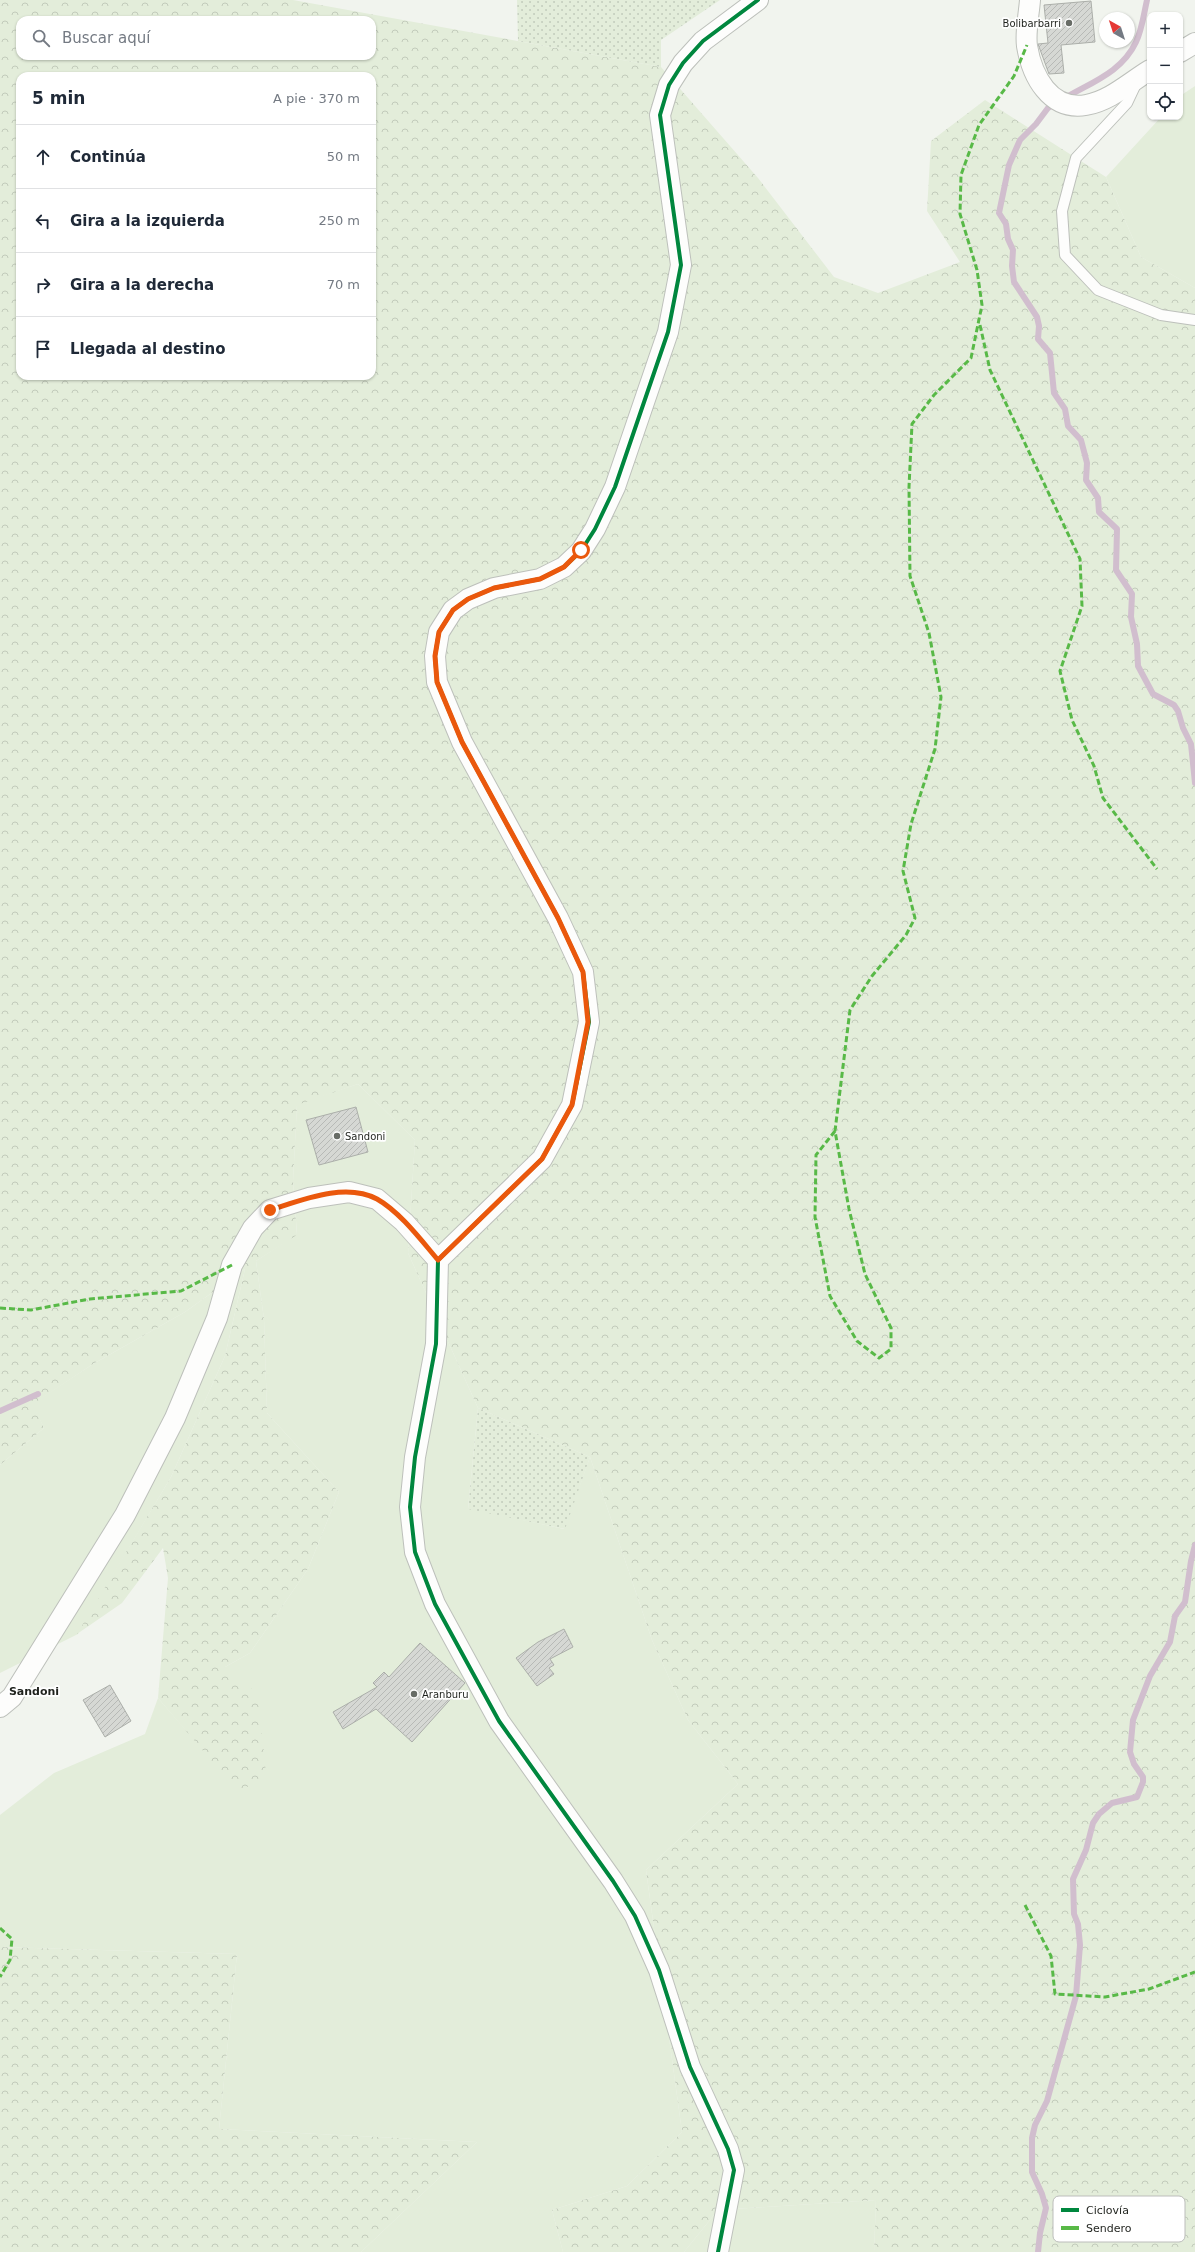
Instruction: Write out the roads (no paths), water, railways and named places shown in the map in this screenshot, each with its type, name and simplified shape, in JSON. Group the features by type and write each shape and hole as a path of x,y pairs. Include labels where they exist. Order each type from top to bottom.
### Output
{"street":[{"path":"438,1260 542,1159 572,1105 588,1022 583,972 558,918 462,742 437,682 435,656 439,632 453,610 468,599 494,588 540,579 564,567 581,550 595,529 615,487 668,332 681,265 660,115 669,85 683,63 703,41 758,0"},
{"path":"1030,0 1027,45 1036,77 1057,100 1086,105 1121,90 1146,72"},
{"path":"1183,50 1195,43"},
{"path":"0,1707 12,1697 125,1515 175,1418 217,1318 232,1265 253,1228 270,1210 309,1198 349,1192 377,1199 404,1222 438,1260 436,1344 415,1456 410,1507 415,1552 435,1604 498,1721 613,1881 634,1916 659,1970 690,2067 728,2149 734,2170 718,2252"}],"lane":[{"path":"1146,72 1127,103 1076,158 1062,211 1065,255 1098,290 1161,315 1195,320"}],"waterway":[{"path":"1065,98 1115,69 1123,61 1138,37 1147,0"},
{"path":"1055,103 1048,108 1036,124 1020,140 1009,165 999,213 1006,224 1008,239 1013,250 1012,266 1014,282 1037,317 1039,326 1038,339 1050,353 1054,393 1065,409 1068,426 1081,440 1087,463 1086,480 1098,498 1099,512 1117,529 1116,570 1132,594 1131,617 1137,644 1138,666 1153,694 1174,705 1178,711 1183,728 1191,744 1195,783"},
{"path":"0,1411 38,1394"},
{"path":"1038,2252 1040,2233 1046,2208 1042,2194 1032,2172 1032,2138 1035,2125 1047,2101 1076,1996 1080,1945 1078,1924 1074,1914 1073,1879 1086,1850 1093,1823 1099,1814 1112,1803 1137,1797 1143,1782 1143,1777 1134,1764 1130,1752 1133,1720 1150,1676 1170,1642 1175,1616 1185,1602 1195,1545"}],"place":[{"name":"Bolibarbarri","path":"1069,23"},
{"name":"Sandoni","path":"337,1136"},
{"name":"Aranburu","path":"414,1694"}],"district":[{"name":"Sandoni","path":"34,1691"}]}
